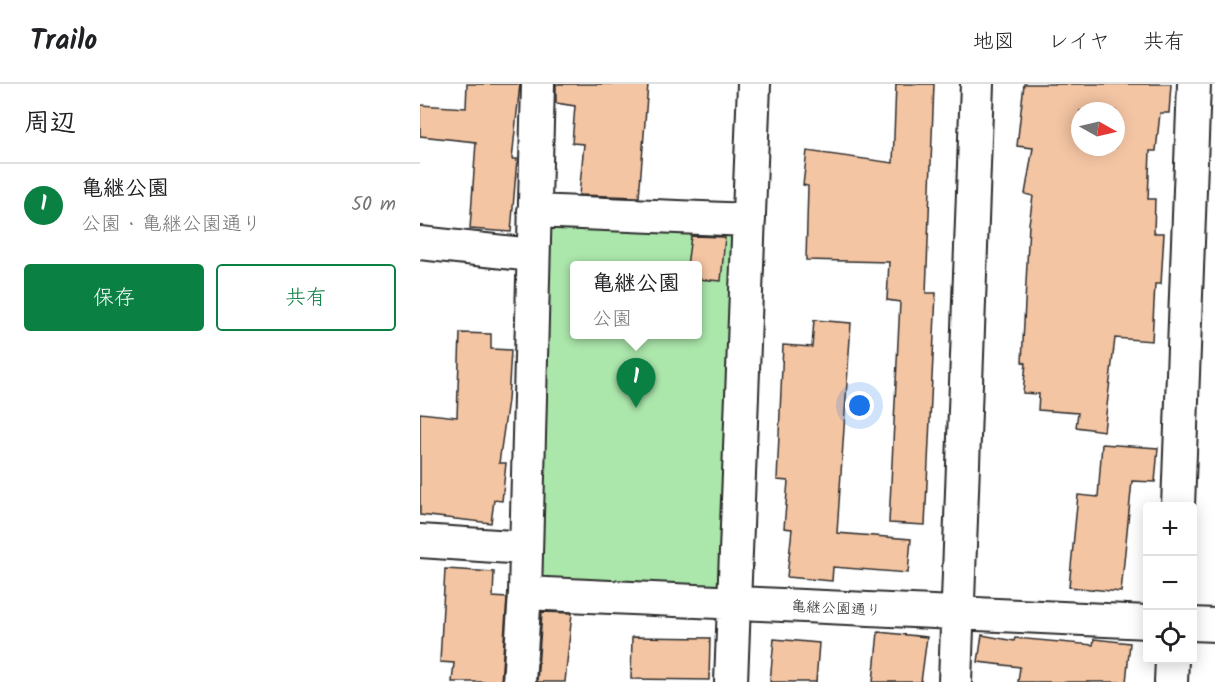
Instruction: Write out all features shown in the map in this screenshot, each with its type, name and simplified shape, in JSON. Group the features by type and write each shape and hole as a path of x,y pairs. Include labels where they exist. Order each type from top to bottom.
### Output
{"street":[{"path":"519,682 525,593 538,84"},
{"path":"731,682 754,84"},
{"path":"955,682 976,84"},
{"path":"1178,502 1194,84"},
{"path":"534,211 749,220"},
{"path":"420,243 533,255"},
{"path":"420,541 526,548"},
{"name":"亀継公園通り","path":"525,593 1143,622"},
{"path":"1197,624 1215,625"},
{"path":"1171,682 1172,664"}],"green space":[{"path":"544,221 740,232 726,594 534,584"}],"building":[{"path":"467,84 520,84 512,159 517,159 511,232 470,229 476,142 420,136 420,105 466,108"},
{"path":"556,84 648,84 639,197 579,195 584,144 572,143 575,106 556,103"},
{"path":"896,84 934,84 926,293 936,293 925,525 889,523 900,302 887,300 889,262 806,260 808,186 803,185 807,151 893,163"},
{"path":"1024,84 1171,84 1169,113 1160,113 1156,151 1150,151 1148,199 1155,199 1154,233 1164,233 1161,284 1155,284 1152,341 1115,338 1104,431 1076,427 1078,413 1038,410 1039,394 1023,393 1026,363 1022,362 1029,224 1033,196 1025,194 1033,148 1017,146"},
{"path":"691,236 725,237 721,281 702,279 702,261 688,261"},
{"path":"814,320 851,323 837,533 911,539 908,573 833,567 832,581 787,577 792,529 784,528 788,481 777,480 783,345 812,347"},
{"path":"460,333 491,334 491,349 511,350 508,400 499,463 506,463 502,501 494,500 491,523 420,515 420,413 457,417"},
{"path":"1102,444 1158,448 1155,482 1132,481 1121,592 1069,587 1078,495 1098,497"},
{"path":"445,569 494,572 493,597 507,598 501,682 452,682 454,663 440,662"},
{"path":"542,612 572,613 565,682 537,682"},
{"path":"878,632 927,637 921,682 873,682"},
{"path":"982,635 1014,641 1015,638 1093,645 1094,639 1130,643 1126,682 1018,682 1020,667 978,662"},
{"path":"632,637 710,638 709,680 631,679"},
{"path":"774,639 819,643 816,682 770,682"}],"place":[{"name":"亀継公園","path":"636,408"}]}
